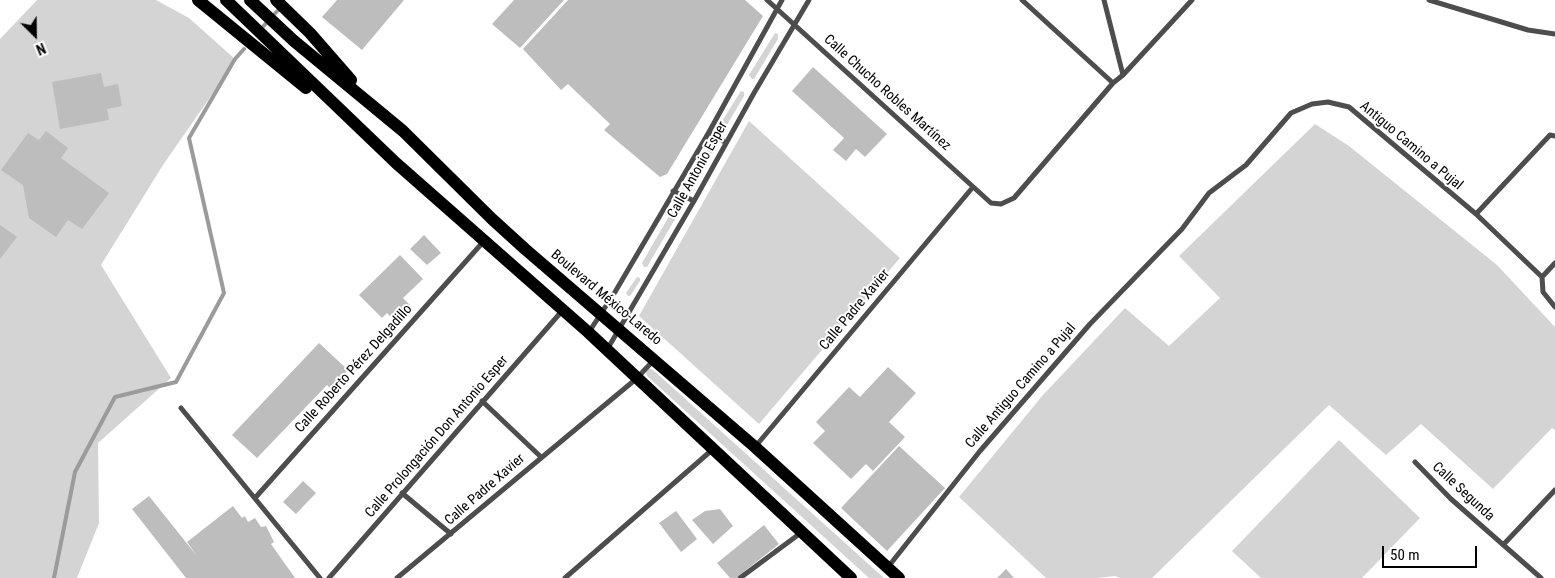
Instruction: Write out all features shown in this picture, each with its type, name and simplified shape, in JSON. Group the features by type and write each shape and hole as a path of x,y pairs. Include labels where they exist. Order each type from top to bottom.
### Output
{"main road":[{"path":"198,0 396,162"},
{"path":"226,0 396,162 562,311 588,332 636,379 851,578"},
{"name":"Boulevard México-Laredo","path":"250,0 294,41 403,131 499,225 755,447 900,578"},
{"path":"276,0 310,33 374,106"}],"street":[{"name":"Calle Chucho Robles Martínez","path":"767,0 990,203 1001,204 1014,198 1113,83"},
{"name":"Calle Antonio Esper","path":"588,332 615,292 782,0"},
{"name":"Calle Antonio Esper","path":"606,350 694,202 754,93 809,0"},
{"path":"1022,0 1113,83 1123,75 1192,0"},
{"path":"1104,0 1123,75"},
{"path":"1429,0 1528,30 1555,34"},
{"name":"Antiguo Camino a Pujal","path":"1182,229 1209,192 1246,165 1290,113 1312,104 1328,102 1349,108 1476,214 1542,277"},
{"path":"708,132 726,143"},
{"path":"1476,214 1550,135 1555,136"},
{"name":"Calle Padre Xavier","path":"755,447 973,187"},
{"path":"673,191 694,202"},
{"name":"Calle Antiguo Camino a Pujal","path":"888,567 980,451 1084,332 1182,229"},
{"name":"Calle Roberto Pérez Delgadillo","path":"255,498 484,240"},
{"path":"1555,263 1542,277 1543,292 1555,307"},
{"name":"Calle Prolongación Don Antonio Esper","path":"329,578 562,311"},
{"name":"Calle Padre Xavier","path":"397,578 636,379 655,359"},
{"path":"482,401 541,457"},
{"path":"181,408 320,578"},
{"path":"565,578 712,450"},
{"name":"Calle Segunda","path":"1415,462 1451,499 1541,578"},
{"path":"1503,545 1555,490"},
{"path":"402,493 451,534"},
{"path":"740,578 803,532"}],"shaded area":[{"path":"37,0 156,0 189,18 236,60 163,165 101,265 171,378 98,443 99,523 77,578 0,578 0,39"},
{"path":"775,33 778,34 778,39 754,79 752,79 749,75"},
{"path":"741,91 744,92 744,96 727,125 724,125 722,121"},
{"path":"749,121 900,258 759,424 639,316"},
{"path":"1315,124 1349,146 1497,265 1555,327 1555,430 1552,428 1493,489 1421,424 1386,455 1329,405 1152,578 1120,578 1115,576 1046,578 959,497 1043,395 1125,308 1169,346 1220,298 1179,256"},
{"path":"711,144 714,145 714,149 690,190 688,190 685,186"},
{"path":"678,203 681,205 681,209 647,267 644,267 642,263"},
{"path":"637,277 640,278 640,281 630,296 628,296 626,293"},
{"path":"652,369 884,578 869,578 647,376 646,372"},
{"path":"1339,440 1420,518 1362,578 1261,578 1232,551"}],"building":[{"path":"337,0 404,0 362,50 322,17"},
{"path":"514,0 564,0 520,48 492,24"},
{"path":"568,0 745,0 763,16 667,174 660,177 604,130 610,124 568,84 561,90 523,49"},
{"path":"813,67 887,134 865,157 856,149 846,161 833,150 844,138 792,91"},
{"path":"101,73 104,87 118,84 122,106 107,109 109,120 60,129 52,82"},
{"path":"46,131 68,148 61,158 109,193 82,229 68,220 56,237 29,218 23,185 1,170 28,133 39,140"},
{"path":"0,225 17,237 0,259"},
{"path":"424,235 441,253 427,265 410,249"},
{"path":"400,255 423,279 403,298 411,306 395,322 387,313 382,318 359,295"},
{"path":"319,343 348,370 330,388 327,385 257,458 232,435"},
{"path":"888,367 916,393 889,422 905,437 873,471 866,464 851,479 813,443 825,431 816,422 849,387 860,397"},
{"path":"899,446 945,488 887,551 841,508"},
{"path":"303,481 316,493 296,514 283,502"},
{"path":"149,496 197,556 187,542 233,506 242,518 245,516 248,522 255,518 261,527 266,526 274,542 271,544 295,578 186,578 132,509"},
{"path":"720,509 733,526 713,544 692,520 705,511"},
{"path":"676,511 697,539 681,552 659,523"},
{"path":"764,525 779,544 736,578 730,578 717,563"},
{"path":"1006,569 1014,578 997,578"}],"waterway":[{"path":"260,30 280,8"},
{"path":"54,578 75,472 115,397 176,382 224,293 189,138 235,59 244,49"}]}
